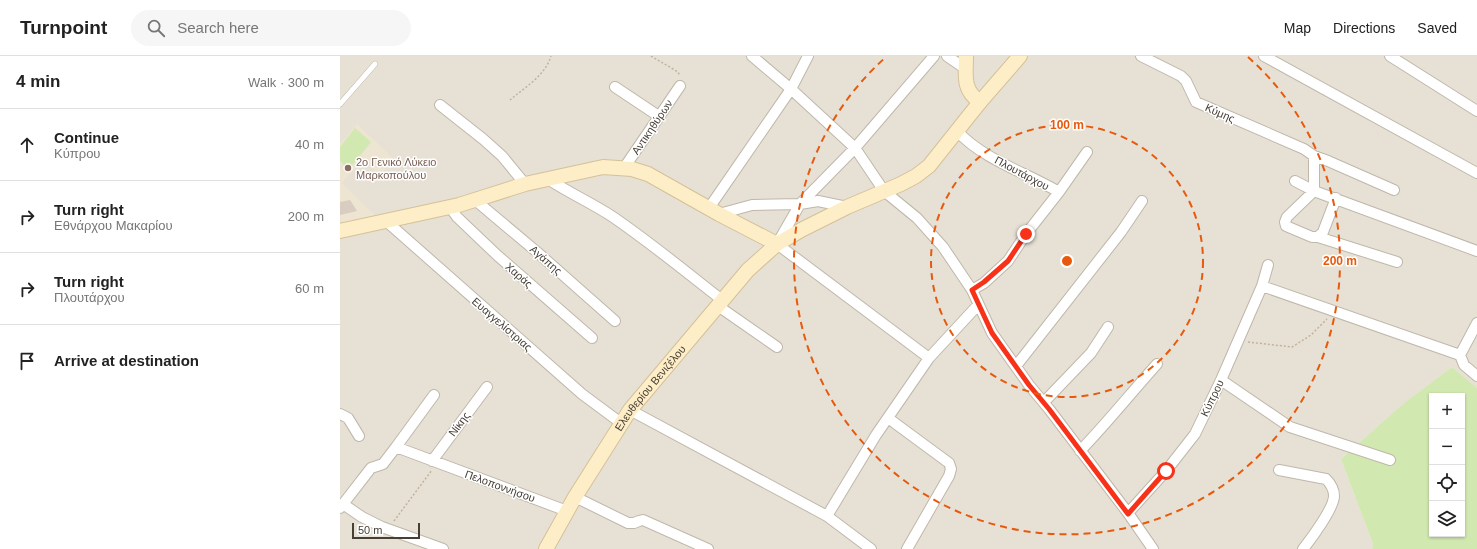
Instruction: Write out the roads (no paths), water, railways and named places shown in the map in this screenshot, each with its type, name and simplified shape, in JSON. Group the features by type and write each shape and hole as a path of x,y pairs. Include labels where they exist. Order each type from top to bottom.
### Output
{"street":[{"path":"752,56 791,89 855,148 884,191 917,218 943,247 972,290 992,333 1153,549"},
{"path":"714,211 791,89 808,56"},
{"path":"777,244 800,204 855,148 934,56"},
{"path":"947,56 966,62 966,82 969,93 980,102"},
{"name":"Ελευθερίου Βενιζέλου","path":"546,549 575,497 630,410 748,270 777,244 803,229 847,207 916,176 929,166 980,102 1020,56"},
{"name":"Κύμης","path":"1141,56 1180,76 1186,81 1196,102 1304,149 1314,156 1394,190"},
{"path":"1264,56 1477,173"},
{"path":"1390,56 1477,111"},
{"name":"Αντικηθύρων","path":"624,168 680,86"},
{"path":"615,87 660,116"},
{"path":"440,105 502,156 525,184"},
{"name":"Πλουτάρχου","path":"957,131 964,139 978,148 1059,192 1026,234 1008,261 984,282 972,290"},
{"path":"1059,192 1087,152"},
{"path":"1314,156 1314,191 1287,217 1285,222 1286,226 1290,229 1312,237 1318,237 1397,262"},
{"path":"340,231 450,207 525,184 603,167 632,169 648,174 777,244 929,358"},
{"path":"548,179 614,217 777,347"},
{"path":"1295,181 1314,191 1477,251"},
{"path":"1318,237 1323,232 1336,198"},
{"name":"Αγάπης","path":"475,200 616,321"},
{"path":"714,211 752,205 800,204 818,201 847,207"},
{"path":"1016,366 1121,232 1142,201"},
{"name":"Χαράς","path":"450,207 457,217 498,256 592,338"},
{"name":"Ευαγγελίστριας","path":"386,221 582,394 621,423"},
{"name":"Κύπρου","path":"1128,514 1166,471 1195,434 1221,380 1236,342 1262,286 1268,265"},
{"path":"1262,286 1460,355 1464,365 1477,376"},
{"path":"827,516 876,435 929,358 978,305"},
{"path":"1460,355 1477,323"},
{"path":"1044,402 1091,353 1108,327"},
{"path":"1080,451 1108,422 1122,403 1157,364"},
{"path":"1221,380 1290,427 1390,460"},
{"name":"Νίκης","path":"434,462 487,387"},
{"path":"434,395 383,464 371,468 342,506 388,529 443,549"},
{"path":"630,410 827,516 868,548"},
{"path":"340,414 348,418 359,436"},
{"path":"888,418 949,463 951,469 949,476 907,549"},
{"name":"Πελοποννήσου","path":"396,446 434,462 567,511"},
{"path":"1279,470 1326,479 1332,486 1334,498 1329,510 1303,549"},
{"path":"575,497 628,523 634,524 643,520 708,549"}],"lane":[{"path":"340,104 375,64"}],"place":[{"name":"2ο Γενικό Λύκειο Μαρκοπούλου","path":"348,168"}]}
